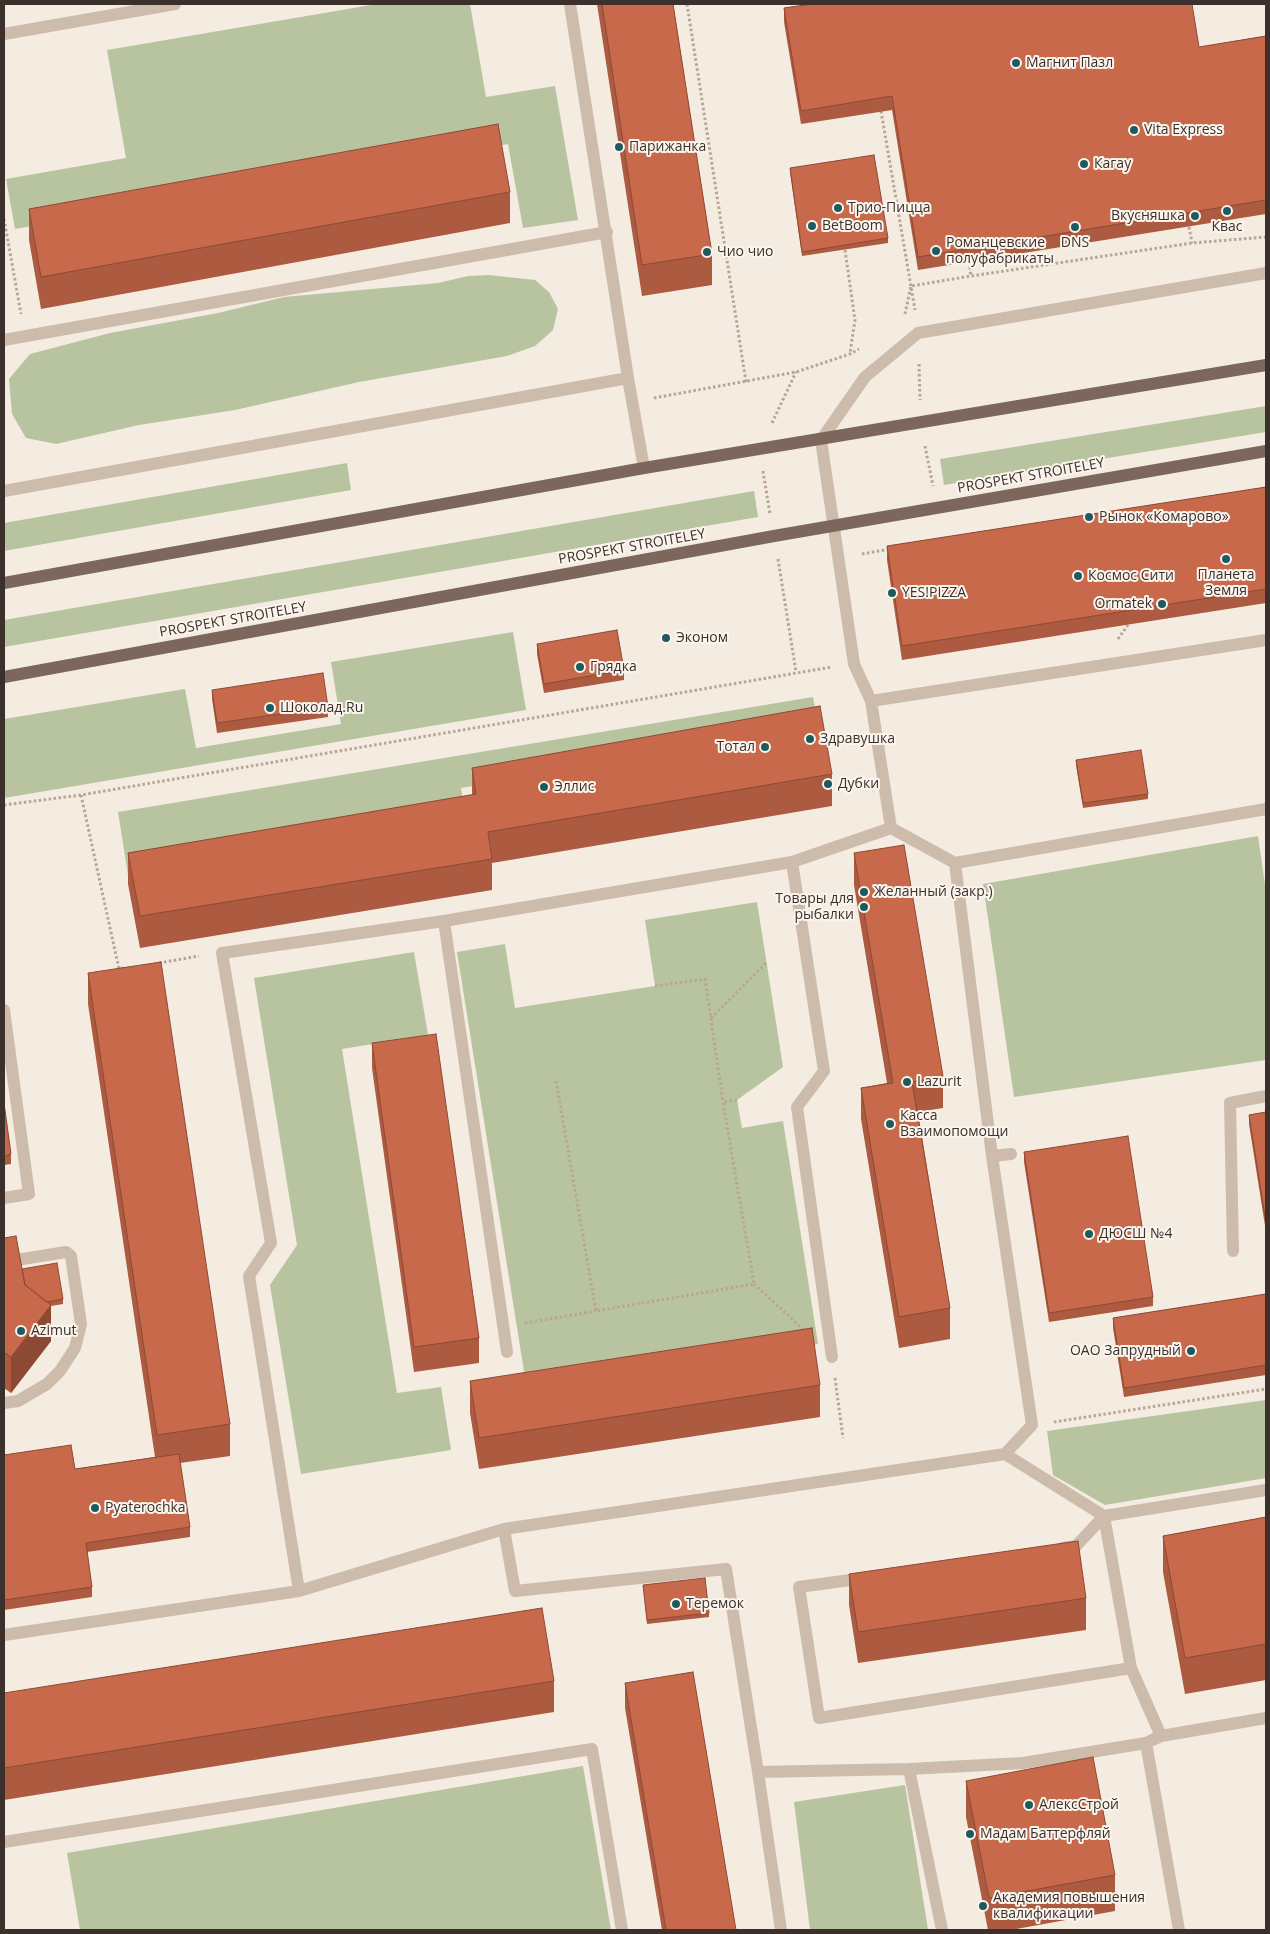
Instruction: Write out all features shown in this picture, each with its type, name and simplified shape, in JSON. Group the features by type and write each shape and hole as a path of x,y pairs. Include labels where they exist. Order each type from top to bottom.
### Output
{"main road":[{"path":"4,584 644,468 1266,365"},
{"name":"PROSPEKT STROITELEY","path":"4,677 833,526 1266,451"}],"lane":[{"path":"4,34 175,4"},
{"path":"570,4 607,232 628,378 634,402 644,468"},
{"path":"4,340 607,232"},
{"path":"891,828 871,701 854,664 821,440 865,377 918,333 1266,273"},
{"path":"4,491 628,378"},
{"path":"871,701 1266,640"},
{"path":"299,1591 249,1276 271,1243 222,953 444,921 792,862 891,828 955,863 1266,809"},
{"path":"792,862 824,1071 797,1108 832,1358"},
{"path":"4,1635 299,1591 504,1529 1005,1454 1032,1425 992,1156 955,863"},
{"path":"444,921 507,1352"},
{"path":"4,1010 30,1194 4,1198"},
{"path":"1232,1251 1230,1103 1266,1096"},
{"path":"992,1156 1011,1154"},
{"path":"4,1262 66,1252 71,1256 81,1324 75,1348 60,1371 47,1384 18,1401 4,1403"},
{"path":"1005,1454 1104,1516 1131,1668 1161,1736"},
{"path":"1046,1551 1076,1546 1104,1516 1266,1490"},
{"path":"504,1529 515,1591 726,1569 781,1930"},
{"path":"878,1576 799,1587 819,1718 1131,1668"},
{"path":"758,1772 909,1769 1023,1762 1146,1742 1161,1736 1266,1718"},
{"path":"1146,1742 1179,1930"},
{"path":"4,1842 592,1749 622,1930"},
{"path":"909,1769 942,1930"}],"path":[{"path":"687,4 746,382"},
{"path":"881,111 911,286"},
{"path":"4,219 25,336"},
{"path":"1189,227 1192,243"},
{"path":"845,250 855,320 850,354"},
{"path":"969,262 972,276"},
{"path":"760,449 796,372"},
{"path":"921,421 936,508"},
{"path":"838,557 895,548"},
{"path":"4,806 81,795 854,664"},
{"path":"81,795 119,969 128,967"},
{"path":"156,963 222,953"},
{"path":"710,1018 766,963"},
{"path":"503,1326 596,1312 754,1284 723,1102 705,979 655,986"},
{"path":"556,1081 596,1312"},
{"path":"723,1102 737,1100"},
{"path":"1032,1425 1266,1389"}],"green space":[{"path":"377,4 470,4 486,97 555,86 578,220 523,228 508,144 15,229 6,179 126,158 107,50"},
{"path":"489,275 535,280 549,292 558,309 553,330 535,346 507,356 359,382 235,410 139,425 56,444 26,438 12,414 9,379 30,354 110,333 218,313 284,297 438,283 468,276"},
{"path":"1266,406 1266,432 944,485 940,459"},
{"path":"347,463 351,490 4,551 4,523"},
{"path":"754,491 758,517 4,647 4,620"},
{"path":"513,632 526,710 4,798 4,719 185,689 196,748 341,724 331,662"},
{"path":"813,697 819,730 461,788 466,819 128,875 118,812"},
{"path":"1258,836 1266,891 1266,1060 1014,1097 983,884"},
{"path":"757,902 783,1067 737,1100 742,1128 783,1121 818,1344 527,1390 457,952 505,944 515,1008 655,986 645,920"},
{"path":"414,952 428,1035 342,1049 397,1393 441,1387 451,1450 301,1474 270,1285 297,1245 254,978"},
{"path":"1266,1400 1266,1478 1105,1505 1053,1475 1047,1431"},
{"path":"583,1766 611,1930 80,1930 67,1853"},
{"path":"905,1785 928,1930 810,1930 794,1802"}],"building":[{"path":"602,4 673,4 712,254 642,265"},
{"name":"Кагау","path":"812,4 1192,4 1199,47 1266,36 1266,200 918,257 892,96 801,111 784,8"},
{"path":"498,124 510,192 41,277 29,209"},
{"name":"Трио-Пицца","path":"874,155 888,238 802,252 790,168"},
{"name":"Космос Сити","path":"1266,487 1266,589 902,646 887,546"},
{"name":"Грядка","path":"617,630 624,670 544,684 537,644"},
{"name":"Шоколад.Ru","path":"323,673 328,707 217,723 212,690"},
{"path":"820,706 832,774 488,832 492,859 140,916 128,853 476,794 472,768"},
{"path":"1141,750 1148,794 1083,803 1076,760"},
{"path":"904,845 943,1076 912,1082 950,1308 899,1317 861,1088 893,1083 854,853"},
{"path":"161,962 230,1424 157,1435 88,973"},
{"path":"436,1034 479,1338 414,1347 372,1043"},
{"path":"4,1103 11,1154 4,1156"},
{"path":"1266,1112 1266,1223 1249,1115"},
{"name":"ДЮСШ №4","path":"1128,1136 1153,1297 1049,1313 1024,1152"},
{"path":"16,1236 25,1285 51,1305 11,1357 4,1352 4,1238"},
{"path":"57,1263 63,1299 47,1302 25,1285 22,1269"},
{"name":"ОАО Запрудный","path":"1266,1294 1266,1365 1124,1388 1113,1318"},
{"path":"812,1328 820,1385 479,1438 470,1381"},
{"name":"Pyaterochka","path":"71,1445 75,1469 179,1454 190,1527 86,1543 92,1587 4,1600 4,1455"},
{"path":"1266,1517 1266,1644 1185,1658 1163,1536"},
{"path":"1078,1541 1086,1598 858,1632 849,1574"},
{"name":"Теремок","path":"705,1578 709,1613 647,1620 643,1585"},
{"path":"542,1608 554,1681 4,1768 4,1693"},
{"path":"693,1672 736,1930 666,1930 625,1683"},
{"path":"1093,1757 1115,1875 989,1898 966,1781"}],"place":[{"name":"Магнит Пазл","path":"1016,63"},
{"name":"Vita Express","path":"1134,130"},
{"name":"Парижанка","path":"619,147"},
{"name":"Кагау","path":"1084,164"},
{"name":"Трио-Пицца","path":"838,208"},
{"name":"Квас","path":"1227,211"},
{"name":"Вкусняшка","path":"1195,216"},
{"name":"BetBoom","path":"812,226"},
{"name":"DNS","path":"1075,227"},
{"name":"Романцевские полуфабрикаты","path":"936,251"},
{"name":"Чио чио","path":"707,252"},
{"name":"Рынок «Комарово»","path":"1089,517"},
{"name":"Планета Земля","path":"1226,559"},
{"name":"Космос Сити","path":"1078,576"},
{"name":"YES!PIZZA","path":"892,593"},
{"name":"Ormatek","path":"1162,604"},
{"name":"Эконом","path":"666,638"},
{"name":"Грядка","path":"580,667"},
{"name":"Шоколад.Ru","path":"270,708"},
{"name":"Здравушка","path":"810,739"},
{"name":"Тотал","path":"765,747"},
{"name":"Дубки","path":"828,784"},
{"name":"Эллис","path":"544,787"},
{"name":"Желанный (закр.)","path":"864,892"},
{"name":"Товары для рыбалки","path":"864,907"},
{"name":"Lazurit","path":"907,1082"},
{"name":"Касса Взаимопомощи","path":"890,1124"},
{"name":"ДЮСШ №4","path":"1089,1234"},
{"name":"Azimut","path":"21,1331"},
{"name":"ОАО Запрудный","path":"1191,1351"},
{"name":"Pyaterochka","path":"95,1508"},
{"name":"Теремок","path":"676,1604"},
{"name":"АлексСтрой","path":"1029,1805"},
{"name":"Мадам Баттерфляй","path":"970,1834"},
{"name":"Академия повышения квалификации","path":"983,1906"}]}
